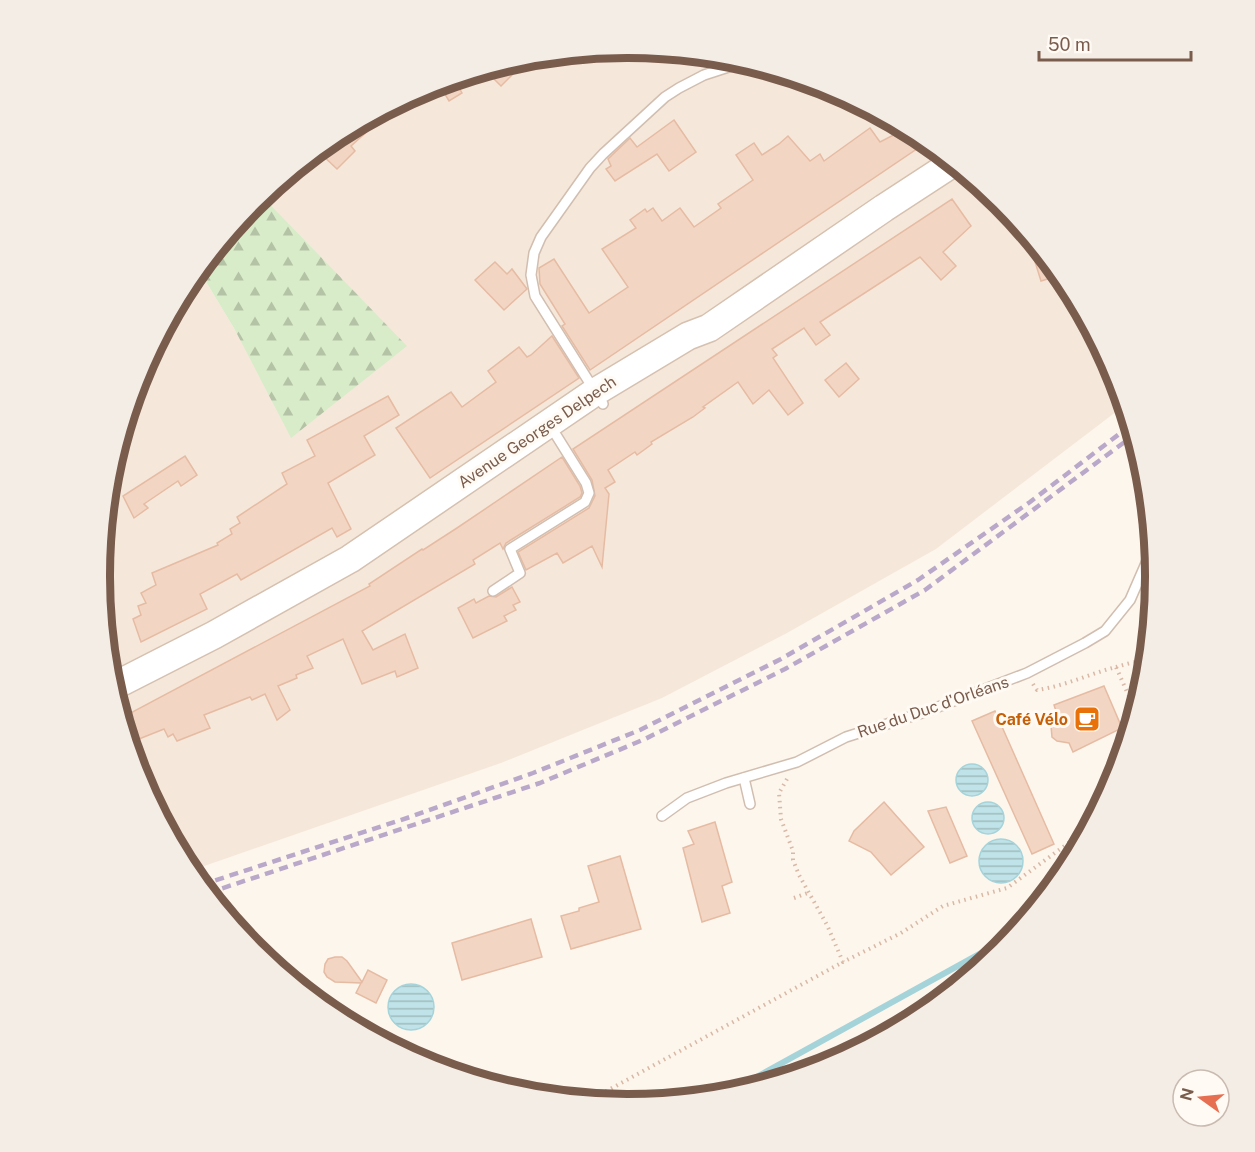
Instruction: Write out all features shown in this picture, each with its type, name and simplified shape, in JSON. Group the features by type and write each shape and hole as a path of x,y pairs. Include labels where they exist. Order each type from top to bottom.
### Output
{"main road":[{"name":"Avenue Georges Delpech","path":"121,682 214,635 350,559 599,398 688,336 710,328 884,208 947,168"},
{"path":"124,695 232,638 371,557 556,435 599,398"}],"lane":[{"path":"599,398 535,296 531,275 534,253 541,237 590,168 603,154 665,97 704,75 726,68"},
{"path":"493,591 520,573 510,549 585,502 589,493 586,483 556,435"},
{"name":"Rue du Duc d'Orléans","path":"662,816 687,798 797,762 846,737 925,712 1027,673 1105,631 1130,600 1145,567"},
{"path":"744,778 750,804"}],"path":[{"path":"1027,673 1037,690 1063,686 1134,662"},
{"path":"1116,667 1130,698"},
{"path":"797,762 779,793 781,819 793,851 796,868 827,925 843,962"},
{"path":"606,1093 696,1041 901,933 943,906 1007,888 1073,840"},
{"path":"794,898 808,893"}],"shaded area":[{"path":"628,58 695,63 761,76 826,98 886,128 943,165 969,187 1017,235 1058,288 1092,347 1118,410 936,549 787,633 662,698 501,763 200,868 179,835 149,774 128,710 114,644 110,576 114,508 128,442 149,378 179,317 204,278 235,330 406,346 269,203 312,165 369,128 429,98 461,86 527,68 560,63"}],"green space":[{"path":"269,203 407,346 291,438 235,330 204,278 238,235"}],"water":[{"path":"972,764 983,769 988,780 983,791 972,796 961,791 956,780 961,769"},
{"path":"988,802 999,807 1004,818 999,829 988,834 977,829 972,818 977,807"},
{"path":"1001,839 1016,846 1023,861 1016,876 1001,883 986,876 979,861 986,846"},
{"path":"411,984 427,991 434,1007 427,1023 411,1030 395,1023 388,1007 395,991"}],"building":[{"path":"516,71 501,86 492,77"},
{"path":"459,87 462,93 449,101 444,92"},
{"path":"674,120 696,152 669,171 657,154 615,181 606,169 611,166 608,159 630,138 637,147"},
{"path":"374,125 351,146 355,151 337,169 324,157"},
{"path":"870,128 880,142 896,134 918,148 590,370 562,326 565,324 540,284 539,268 554,259 589,313 628,287 602,249 636,228 630,220 645,209 647,212 653,208 662,221 680,208 694,227 721,208 718,204 753,180 736,155 754,143 762,155 788,136 810,161 820,154 824,161"},
{"path":"952,199 971,226 943,252 956,266 941,280 920,257 820,322 830,335 816,345 804,328 772,349 777,355 773,358 803,403 788,415 769,390 753,404 738,382 693,417 651,442 652,444 637,455 635,452 608,470 615,482 605,488 609,494 602,567 592,546 563,563 557,553 526,570 518,552 589,508 595,496 592,480 573,449"},
{"path":"1033,255 1051,278 1041,281"},
{"path":"495,262 507,274 512,269 527,289 504,310 475,280"},
{"path":"552,336 579,378 430,478 396,428 451,392 462,407 496,382 488,371 519,347 527,357 531,355"},
{"path":"846,363 859,379 839,397 825,380"},
{"path":"388,396 399,415 364,436 375,455 328,483 351,529 337,537 332,528 241,580 237,574 200,594 207,609 141,642 133,619 141,615 138,606 146,603 141,593 156,585 152,573 218,545 217,543 232,534 230,529 240,523 237,517 287,484 282,473 315,456 307,440"},
{"path":"185,456 197,475 181,486 178,481 144,504 148,508 134,518 123,496"},
{"path":"562,457 580,486 582,493 580,497 506,543 503,549 500,543 473,560 475,564 362,631 373,650 405,634 418,668 397,677 395,671 362,684 343,639 307,656 313,668 278,686 290,710 277,720 265,694 252,700 250,697 204,715 210,728 177,741 173,734 168,737 164,729 136,740 129,714 370,586 369,584"},
{"path":"512,587 520,602 513,605 516,610 504,616 507,621 473,638 458,608 474,599 476,603 489,596 496,597"},
{"name":"Café Vélo","path":"1104,686 1122,728 1073,752 1069,743 1057,741 1052,737 1051,726 1058,717 1054,705"},
{"path":"995,711 1054,844 1032,854 972,721"},
{"path":"884,802 924,847 891,875 871,852 849,841 854,831"},
{"path":"946,807 967,856 950,863 928,811"},
{"path":"715,822 732,882 722,886 730,913 702,922 683,848 694,844 688,831"},
{"path":"620,856 641,929 571,949 561,916 599,902 588,866"},
{"path":"531,919 542,957 462,980 452,943"},
{"path":"342,957 347,961 362,982 368,970 387,980 376,1003 356,993 361,983 335,982 327,977 324,972 325,964 328,959"}],"waterway":[{"path":"756,1077 982,953"}],"railway":[{"path":"210,882 410,817 533,773 640,730 781,659 918,580 1030,502 1124,431"},
{"path":"216,890 540,783 645,739 785,669 925,590 1127,441"}],"place":[{"name":"Café Vélo","path":"1087,719"}]}
